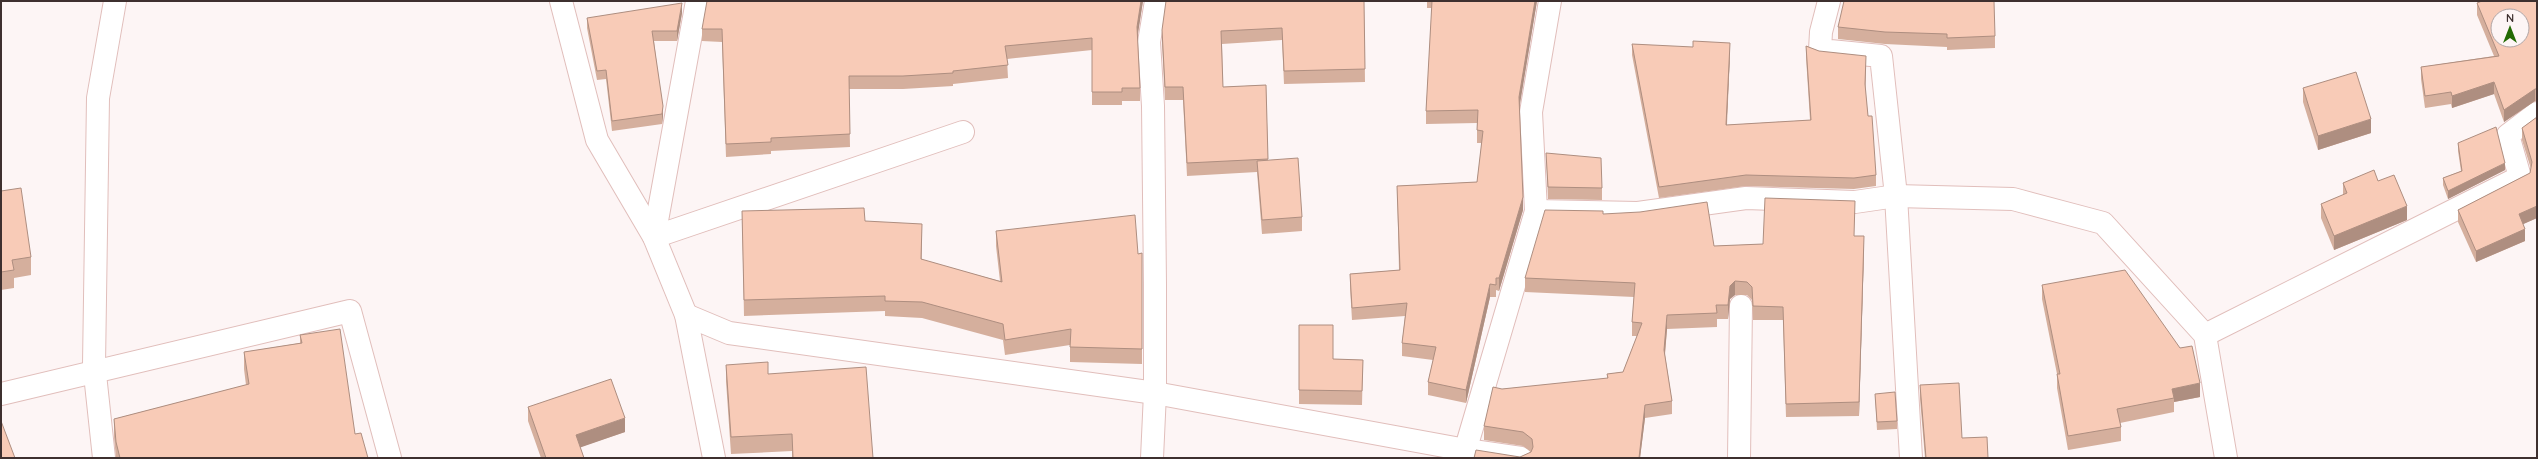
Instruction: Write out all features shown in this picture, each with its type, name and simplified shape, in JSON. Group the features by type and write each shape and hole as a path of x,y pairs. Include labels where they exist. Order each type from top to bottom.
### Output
{"street":[{"path":"104,458 95,372 98,98 115,1"},
{"path":"561,1 597,140 654,237 686,314 714,458"},
{"path":"654,237 697,1"},
{"path":"1152,458 1155,392 1153,106 1149,42 1156,1"},
{"path":"1465,454 1536,211 1531,112 1550,1"},
{"path":"1829,1 1821,32 1820,50 1881,56 1896,196 1911,458"},
{"path":"2205,335 2520,177 2508,135 2537,113"},
{"path":"654,237 963,132"},
{"path":"1536,211 1638,213 1746,198 1854,202 1896,196 2013,199 2103,223 2205,335 2226,458"},
{"path":"1739,458 1741,306"},
{"path":"1,394 350,311 390,458"},
{"path":"686,314 729,333 1155,392 1465,454 1521,458"}],"building":[{"path":"707,1 1141,1 1137,27 1140,88 1122,88 1122,92 1092,92 1092,38 1005,46 1008,65 953,71 953,73 903,76 849,76 850,134 771,138 771,142 726,144 722,29 702,29"},
{"path":"1166,1 1364,1 1365,69 1284,71 1282,28 1221,31 1223,87 1266,85 1268,159 1187,163 1183,87 1165,87 1162,30"},
{"path":"1432,1 1535,1 1519,97 1523,197 1499,278 1496,278 1496,285 1490,284 1466,390 1428,382 1436,347 1402,343 1407,303 1352,308 1350,274 1400,270 1397,186 1477,182 1483,131 1477,130 1478,110 1426,111"},
{"path":"1844,1 1994,1 1995,36 1947,38 1947,34 1885,32 1838,27"},
{"path":"2482,1 2537,1 2537,89 2504,110 2494,82 2452,96 2451,92 2425,96 2421,67 2499,56 2496,48 2530,48 2530,8 2490,8 2490,34 2477,3"},
{"path":"682,3 677,31 652,31 663,106 662,114 612,121 606,70 597,71 587,18"},
{"path":"1693,41 1730,43 1726,125 1811,120 1806,46 1819,51 1866,56 1865,84 1868,116 1872,116 1876,175 1854,178 1746,175 1659,187 1632,44 1693,47"},
{"path":"2356,72 2371,119 2318,136 2303,88"},
{"path":"2537,117 2537,206 2519,214 2525,229 2476,251 2458,210 2530,173 2532,162 2522,128"},
{"path":"2496,127 2505,163 2448,191 2443,178 2462,171 2458,143"},
{"path":"1546,153 1601,158 1602,188 1548,187"},
{"path":"1298,158 1302,217 1262,220 1257,161"},
{"path":"2374,170 2378,181 2394,175 2407,206 2334,236 2321,204 2347,193 2343,183"},
{"path":"21,188 31,257 12,260 14,270 1,272 1,191"},
{"path":"1765,198 1855,201 1854,236 1864,236 1859,402 1786,404 1783,307 1753,306 1752,287 1747,282 1735,281 1730,286 1728,305 1716,305 1717,313 1667,315 1664,350 1672,401 1645,405 1639,458 1474,458 1476,450 1520,457 1531,452 1533,447 1532,439 1523,432 1484,426 1493,387 1502,389 1608,378 1607,374 1623,372 1642,323 1632,322 1635,283 1525,278 1545,210 1603,211 1603,214 1640,212 1707,202 1714,246 1763,244"},
{"path":"864,208 865,221 922,224 921,259 1002,282 996,231 1135,215 1138,254 1142,253 1142,349 1070,347 1071,329 1005,340 1003,324 922,302 885,301 885,296 744,300 742,211"},
{"path":"2125,270 2180,348 2192,346 2200,383 2172,389 2174,398 2117,409 2121,427 2068,436 2057,374 2060,374 2042,285"},
{"path":"1299,325 1333,325 1333,359 1363,360 1362,391 1299,390"},
{"path":"340,329 355,434 361,433 368,458 120,458 116,442 114,419 249,384 244,352 302,343 300,335"},
{"path":"768,362 768,374 866,367 873,458 793,458 792,434 731,437 726,365"},
{"path":"611,379 625,418 576,435 584,458 546,458 528,407"},
{"path":"1959,383 1962,438 1987,437 1988,458 1926,458 1920,385"},
{"path":"1895,392 1897,421 1877,422 1875,394"},
{"path":"1,421 15,458 1,458"}]}
